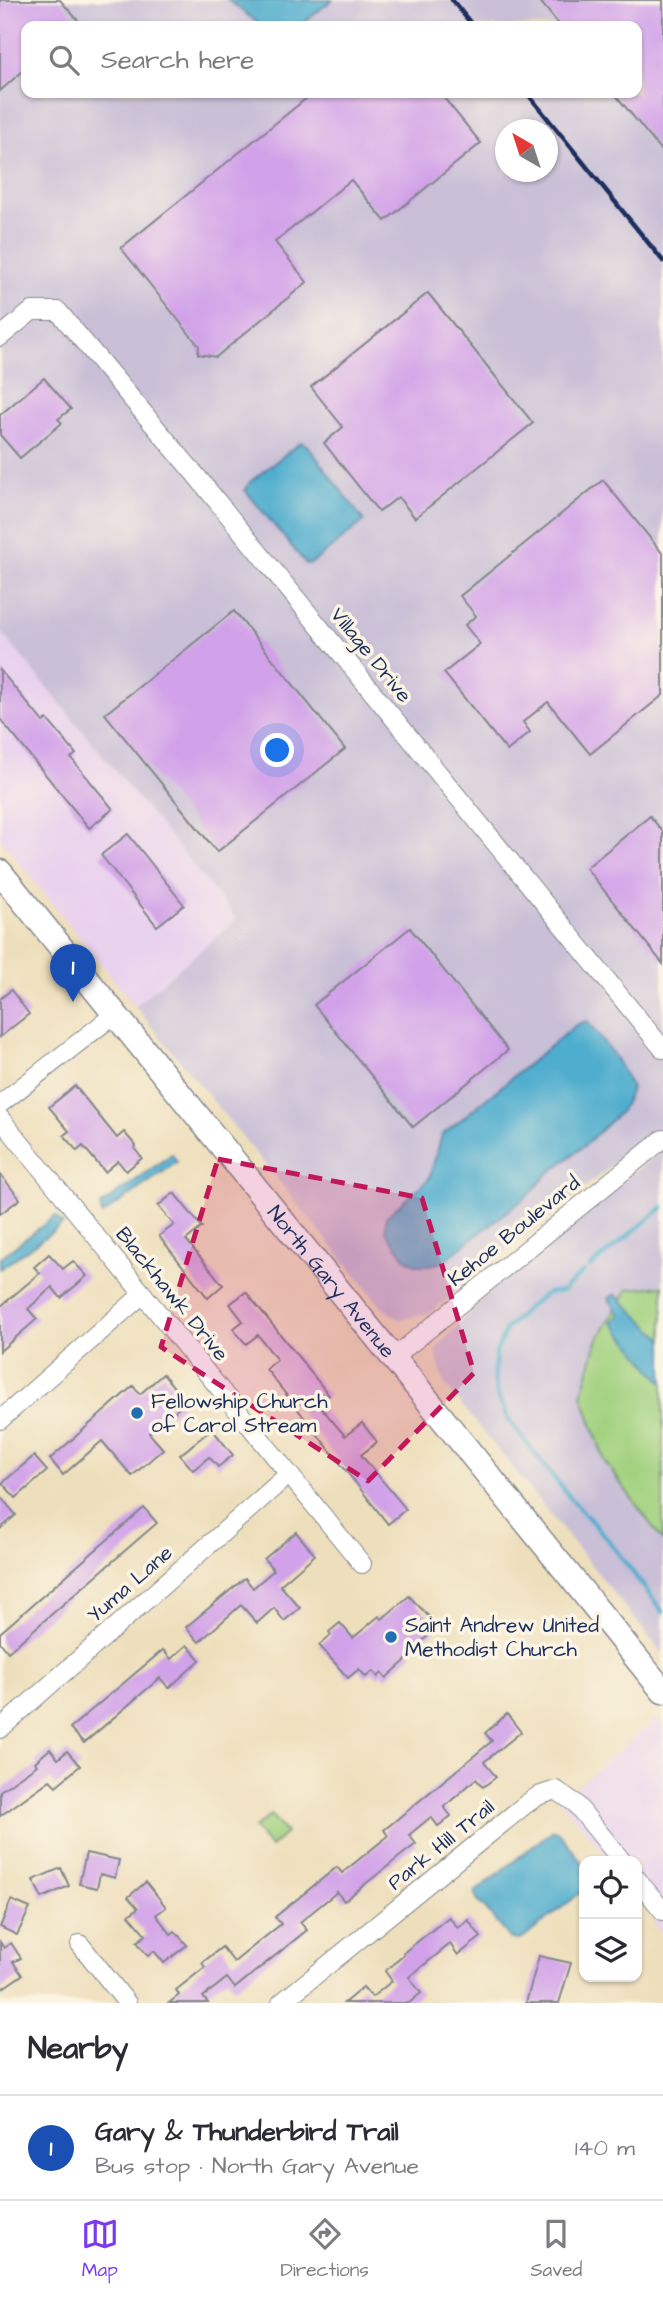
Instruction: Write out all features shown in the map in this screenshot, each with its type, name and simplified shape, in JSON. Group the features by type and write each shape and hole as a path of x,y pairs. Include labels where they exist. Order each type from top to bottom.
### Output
{"street":[{"name":"Village Drive","path":"0,337 32,311 58,311 194,473 663,1049"},
{"name":"North Gary Avenue","path":"0,872 663,1691"},
{"path":"0,1104 115,1014"},
{"name":"Blackhawk Drive","path":"0,1118 362,1564"},
{"name":"Kehoe Boulevard","path":"393,1358 663,1139"},
{"path":"0,1420 143,1294"},
{"name":"Yuma Lane","path":"0,1728 289,1474"},
{"name":"Park Hill Trail","path":"281,2003 526,1804 547,1792 555,1790 575,1803 618,1856"},
{"path":"642,1885 663,1911"},
{"path":"80,1944 127,2003"}],"highlighted area":[{"path":"218,1159 422,1198 474,1373 368,1481 161,1347"}],"shaded area":[{"path":"0,0 663,0 663,1124 431,1312 400,1320 383,1308 135,1006 237,919 3,634 0,635"},
{"path":"2,633 237,919 135,1006 0,839"},
{"path":"663,1149 663,1654 444,1383 435,1350 497,1283"},
{"path":"657,1718 663,1726 663,1936 653,1923 659,1918 642,1897 642,1856 607,1856 560,1801"}],"green space":[{"path":"663,1286 663,1541 605,1462 582,1395 597,1341 628,1289"},
{"path":"271,1815 286,1833 270,1847 254,1828"}],"water":[{"path":"228,0 332,0 306,21 255,21"},
{"path":"301,442 308,446 364,521 312,563 306,564 245,490 250,482"},
{"path":"587,1021 615,1057 632,1088 621,1111 585,1145 547,1175 531,1193 442,1262 417,1265 406,1259 386,1232 386,1217 429,1179 442,1135 576,1025"},
{"path":"172,1154 177,1162 102,1215 100,1206"},
{"path":"55,1216 63,1224 0,1269 0,1258"},
{"path":"615,1294 663,1339 663,1383 612,1322 620,1315 609,1299"},
{"path":"553,1830 559,1832 579,1858 579,1894 521,1940 511,1939 477,1899 475,1892"}],"building":[{"path":"0,0 60,0 79,21 21,21 21,72 0,91"},
{"path":"539,0 663,0 663,153 618,98 642,98 642,21 556,21"},
{"path":"307,98 444,98 481,143 385,221 351,180 275,242 307,282 216,357 198,354 199,346 121,248"},
{"path":"428,293 533,423 415,518 398,497 379,512 324,443 343,427 311,387"},
{"path":"44,378 71,409 58,419 62,423 20,458 0,435 0,415"},
{"path":"603,480 663,554 663,695 590,754 548,702 523,722 530,732 507,751 444,673 480,644 465,625 476,616 460,596"},
{"path":"234,611 345,749 217,852 105,714"},
{"path":"0,670 43,722 47,719 76,754 71,758 113,809 89,828 0,719"},
{"path":"650,816 663,832 663,964 586,868"},
{"path":"128,834 184,905 157,926 101,855"},
{"path":"410,928 508,1050 413,1127 314,1005"},
{"path":"11,990 29,1014 0,1037 0,999"},
{"path":"75,1086 117,1138 124,1132 136,1146 134,1148 142,1158 126,1171 118,1161 105,1172 83,1146 77,1151 64,1135 69,1131 49,1107"},
{"path":"0,1174 20,1199 0,1214"},
{"path":"174,1193 202,1227 186,1240 223,1285 208,1298 159,1236 174,1225 158,1206"},
{"path":"49,1254 63,1269 73,1261 87,1276 61,1298 52,1287 28,1309 37,1319 0,1351 0,1307 40,1273 34,1267"},
{"path":"246,1292 329,1395 318,1404 345,1436 362,1423 377,1442 361,1455 406,1509 388,1524 266,1369 277,1360 258,1335 246,1344 233,1329 243,1321 230,1304"},
{"name":"Fellowship Church of Carol Stream","path":"163,1374 186,1402 149,1433 163,1449 132,1476 102,1441 63,1475 50,1459 133,1386 140,1394"},
{"path":"212,1429 233,1455 218,1467 209,1457 193,1470 180,1455"},
{"path":"34,1456 47,1471 16,1498 2,1483"},
{"path":"0,1496 16,1515 0,1529"},
{"path":"144,1508 157,1523 8,1652 0,1642 0,1633"},
{"path":"296,1532 315,1555 280,1585 300,1608 284,1621 274,1608 257,1623 241,1605 199,1642 186,1627 245,1578 253,1588 274,1570 264,1559"},
{"name":"Saint Andrew United Methodist Church","path":"409,1596 439,1627 410,1651 413,1654 386,1678 382,1673 378,1677 373,1671 366,1677 359,1669 348,1678 319,1645 340,1623 353,1638 379,1616 382,1619"},
{"path":"187,1645 200,1660 169,1688 160,1678 84,1743 70,1728 163,1650 171,1659"},
{"path":"507,1714 521,1732 484,1762 496,1777 483,1787 476,1779 444,1807 451,1816 438,1826 431,1817 409,1835 416,1844 344,1901 337,1892 300,1922 307,1930 235,1988 227,1978 203,1997 208,2003 169,2003 179,1995 176,1990 205,1967 202,1963 222,1947 234,1962 281,1924 275,1917 337,1867 342,1873 388,1836 384,1830 492,1741 485,1733"},
{"path":"50,1749 58,1759 67,1751 80,1766 56,1786 50,1780 0,1816 0,1791 37,1765 35,1762"},
{"path":"86,1853 119,1860 115,1878 100,1874 97,1888 79,1884"},
{"path":"61,1868 69,1886 42,1898 33,1880"},
{"path":"146,1882 166,1907 156,1915 171,1934 175,1931 187,1945 164,1963 154,1951 148,1956 137,1942 146,1935 129,1915 138,1908 128,1897"},
{"path":"11,1900 30,1908 17,1935 0,1927"},
{"path":"449,1917 458,1928 468,1920 481,1937 458,1955 450,1944 409,1977 421,1993 409,2003 344,2003 363,1987 372,1997 392,1981 385,1971 404,1955 403,1953"},
{"path":"0,1942 4,1948 11,1943 21,1958 13,1962 22,1975 0,1990"},
{"path":"539,1956 571,1963 559,2003 526,2003"}],"waterway":[{"path":"590,1267 663,1207"},
{"path":"583,1272 562,1291 547,1293 506,1329 496,1353 494,1377 498,1397 510,1422 571,1499 605,1536 663,1612"}],"railway":[{"path":"452,0 469,21"},
{"path":"531,98 663,261"}],"place":[{"name":"Gary & Thunderbird Trail","path":"73,1002"},
{"name":"Fellowship Church of Carol Stream","path":"137,1413"},
{"name":"Saint Andrew United Methodist Church","path":"391,1637"}]}
